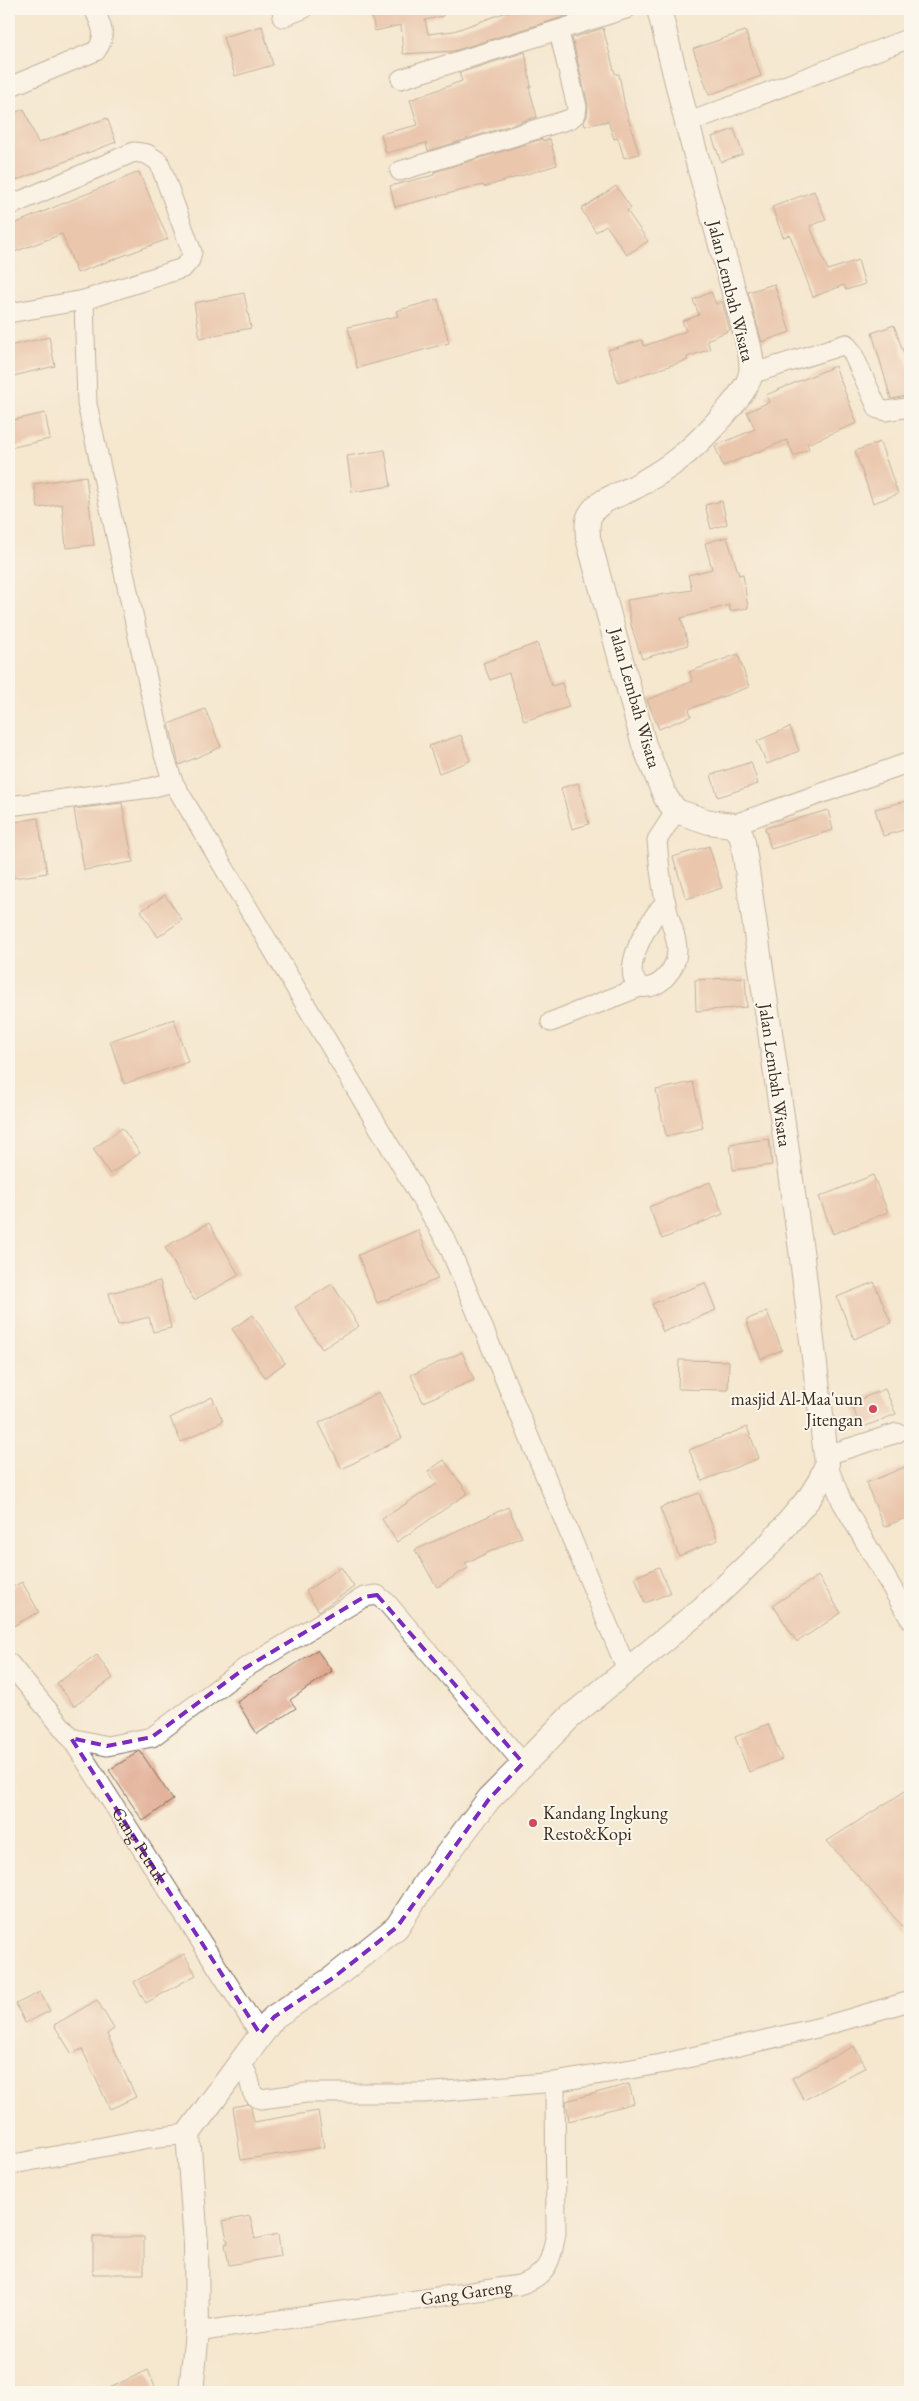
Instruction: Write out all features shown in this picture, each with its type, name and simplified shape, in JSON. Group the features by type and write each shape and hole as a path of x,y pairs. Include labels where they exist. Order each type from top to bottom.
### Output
{"street":[{"path":"9,87 96,51 102,43 104,34 94,9"},
{"path":"282,17 303,9"},
{"path":"401,79 559,32 626,9"},
{"name":"Jalan Lembah Wisata","path":"659,9 687,123 751,355 751,374 743,392 684,454 635,487 607,499 590,515 587,524 588,538 644,745 666,798 676,811"},
{"path":"400,171 570,119 576,114 577,107 559,32"},
{"path":"687,123 910,38"},
{"path":"9,206 134,152 147,154 159,162 192,252 190,260 182,268 84,300 9,313"},
{"path":"84,300 86,404 164,755 173,782 447,1242 627,1670"},
{"path":"751,374 846,344 852,352 878,409 887,411 910,407"},
{"path":"551,1022 640,987 649,986 664,980 674,962 677,951 666,902 657,840 676,811 709,822 732,825 910,762"},
{"path":"9,806 150,788 173,782"},
{"name":"Jalan Lembah Wisata","path":"732,825 740,832 743,842 801,1250 821,1474"},
{"path":"640,987 632,977 633,962 638,946 656,912 666,902"},
{"path":"191,2392 197,2332 196,2243 188,2134 239,2061 274,2017 333,1978 397,1927 426,1882 489,1799 570,1717 710,1602 770,1544 821,1474 897,1433"},
{"path":"821,1474 842,1502 910,1619"},
{"path":"821,1474 826,1498 842,1502"},
{"path":"71,1738 107,1746 152,1737 245,1668 364,1598 377,1595 387,1603 523,1763"},
{"name":"Gang Petruk","path":"9,1663 71,1738 260,2034"},
{"path":"239,2061 248,2076 252,2094 256,2098 261,2099 306,2093 423,2093 555,2082 666,2063 821,2027 910,2001"},
{"name":"Gang Gareng","path":"197,2332 533,2281 544,2272 552,2252 556,2233 555,2082"},
{"path":"9,2165 150,2138 188,2134"}],"highlighted area":[{"path":"377,1595 523,1763 489,1799 397,1927 333,1978 274,2017 260,2034 71,1738 107,1746 152,1737 245,1668 364,1597"}],"building":[{"path":"370,9 442,9 443,16 425,20 428,34 454,31 515,9 589,9 454,51 403,54 401,25 375,31"},
{"path":"262,26 273,65 235,76 223,37"},
{"path":"603,28 615,74 619,74 625,107 639,154 624,158 618,138 614,139 608,121 585,126 584,122 587,116 588,105 572,38"},
{"path":"745,31 761,76 709,95 693,49"},
{"path":"525,52 531,87 529,87 537,117 428,151 426,143 386,153 381,134 418,125 410,100 462,81 459,73"},
{"path":"24,109 38,143 107,118 116,142 9,183 9,115"},
{"path":"734,129 743,154 721,162 712,137"},
{"path":"542,139 543,141 550,139 557,165 484,187 483,185 395,207 390,186 434,175 434,172"},
{"path":"139,172 168,239 77,273 62,234 9,254 9,226"},
{"path":"616,186 631,208 627,211 648,241 627,255 606,225 596,232 581,209"},
{"path":"814,191 826,220 810,226 828,270 858,260 865,284 846,290 844,285 813,297 790,235 783,237 772,207"},
{"path":"774,284 790,332 762,342 748,292"},
{"path":"711,292 716,304 722,301 730,330 707,340 710,349 687,357 688,360 618,382 608,350 642,340 644,346 686,331 682,321 699,315 693,300"},
{"path":"244,293 251,328 200,338 194,303"},
{"path":"438,299 449,343 357,368 348,327 398,316 396,311"},
{"path":"894,325 910,372 910,395 891,399 872,333"},
{"path":"49,337 55,366 9,377 9,346"},
{"path":"835,366 857,423 807,444 809,449 794,456 787,440 723,466 715,446 755,429 747,412 769,402 766,395"},
{"path":"45,413 50,439 9,448 9,421"},
{"path":"880,442 898,494 873,503 855,451"},
{"path":"385,450 391,486 352,492 347,456"},
{"path":"86,476 94,545 66,548 62,504 38,508 34,484"},
{"path":"722,501 727,524 711,529 705,505"},
{"path":"727,537 739,575 743,574 748,608 730,611 729,605 681,618 688,645 642,659 631,625 627,600 692,590 688,575 712,569 705,543"},
{"path":"537,643 552,686 562,683 569,707 524,721 509,673 490,680 483,663"},
{"path":"738,654 749,687 689,709 691,716 659,729 647,700 693,681 689,672"},
{"path":"205,709 221,747 179,765 169,724"},
{"path":"790,727 799,751 767,764 757,741"},
{"path":"461,735 470,761 439,773 429,746"},
{"path":"751,762 758,784 718,797 711,775"},
{"path":"578,783 589,824 572,829 561,788"},
{"path":"910,800 910,828 883,836 875,809"},
{"path":"122,803 133,862 84,870 74,809"},
{"path":"828,810 833,830 771,849 765,828"},
{"path":"38,818 47,873 14,878 9,845 9,823"},
{"path":"709,846 722,888 686,899 673,857"},
{"path":"165,895 182,920 158,937 141,911"},
{"path":"745,977 747,1007 696,1011 695,980"},
{"path":"174,1019 188,1062 124,1084 110,1041"},
{"path":"693,1082 703,1128 666,1136 656,1090"},
{"path":"122,1128 140,1153 110,1174 93,1149"},
{"path":"769,1139 772,1165 733,1170 730,1144"},
{"path":"873,1175 888,1212 833,1234 819,1197"},
{"path":"710,1182 723,1214 662,1239 649,1207"},
{"path":"209,1223 239,1275 194,1300 165,1247"},
{"path":"418,1230 438,1279 377,1303 358,1255"},
{"path":"160,1281 171,1328 153,1332 149,1317 118,1325 109,1293"},
{"path":"874,1282 891,1323 854,1339 837,1297"},
{"path":"705,1283 716,1310 663,1332 652,1304"},
{"path":"332,1284 359,1326 322,1349 295,1307"},
{"path":"767,1311 782,1350 761,1359 746,1320"},
{"path":"253,1315 285,1363 265,1377 232,1329"},
{"path":"462,1352 474,1380 423,1402 411,1375"},
{"path":"679,1360 729,1361 728,1390 678,1389"},
{"name":"masjid Al-Maa'uun Jitengan","path":"885,1389 896,1414 861,1428 851,1403"},
{"path":"379,1392 402,1438 342,1469 319,1423"},
{"path":"212,1397 223,1421 181,1442 170,1418"},
{"path":"747,1427 759,1458 702,1481 689,1450"},
{"path":"444,1460 468,1493 397,1542 382,1519 437,1484 428,1471"},
{"path":"910,1465 910,1516 884,1527 866,1483"},
{"path":"699,1493 718,1540 679,1556 660,1508"},
{"path":"508,1507 522,1537 465,1563 468,1568 437,1587 415,1550"},
{"path":"341,1567 354,1587 319,1611 306,1591"},
{"path":"659,1567 670,1593 645,1603 635,1577"},
{"path":"818,1576 841,1613 797,1642 773,1605"},
{"path":"22,1582 39,1612 9,1628 9,1589"},
{"path":"317,1650 332,1671 290,1700 296,1708 257,1734 237,1702"},
{"path":"97,1655 113,1678 74,1706 57,1683"},
{"path":"768,1724 782,1759 749,1772 735,1737"},
{"path":"140,1751 173,1800 143,1821 109,1770"},
{"path":"910,1788 910,1935 827,1841"},
{"path":"184,1954 196,1975 146,2003 134,1982"},
{"path":"40,1992 50,2011 25,2023 16,2004"},
{"path":"97,2000 114,2029 107,2034 136,2097 110,2109 82,2049 72,2054 54,2025"},
{"path":"854,2046 866,2067 804,2100 792,2078"},
{"path":"629,2084 634,2103 569,2121 566,2101"},
{"path":"248,2104 251,2107 254,2122 318,2111 324,2147 241,2160 233,2107"},
{"path":"250,2216 255,2239 278,2234 281,2256 229,2265 225,2244 228,2243 223,2221"},
{"path":"93,2237 144,2237 144,2274 93,2274"},
{"path":"148,2370 155,2387 144,2392 101,2392"}],"place":[{"name":"masjid Al-Maa'uun Jitengan","path":"873,1409"},
{"name":"Kandang Ingkung Resto&Kopi","path":"533,1823"}]}
